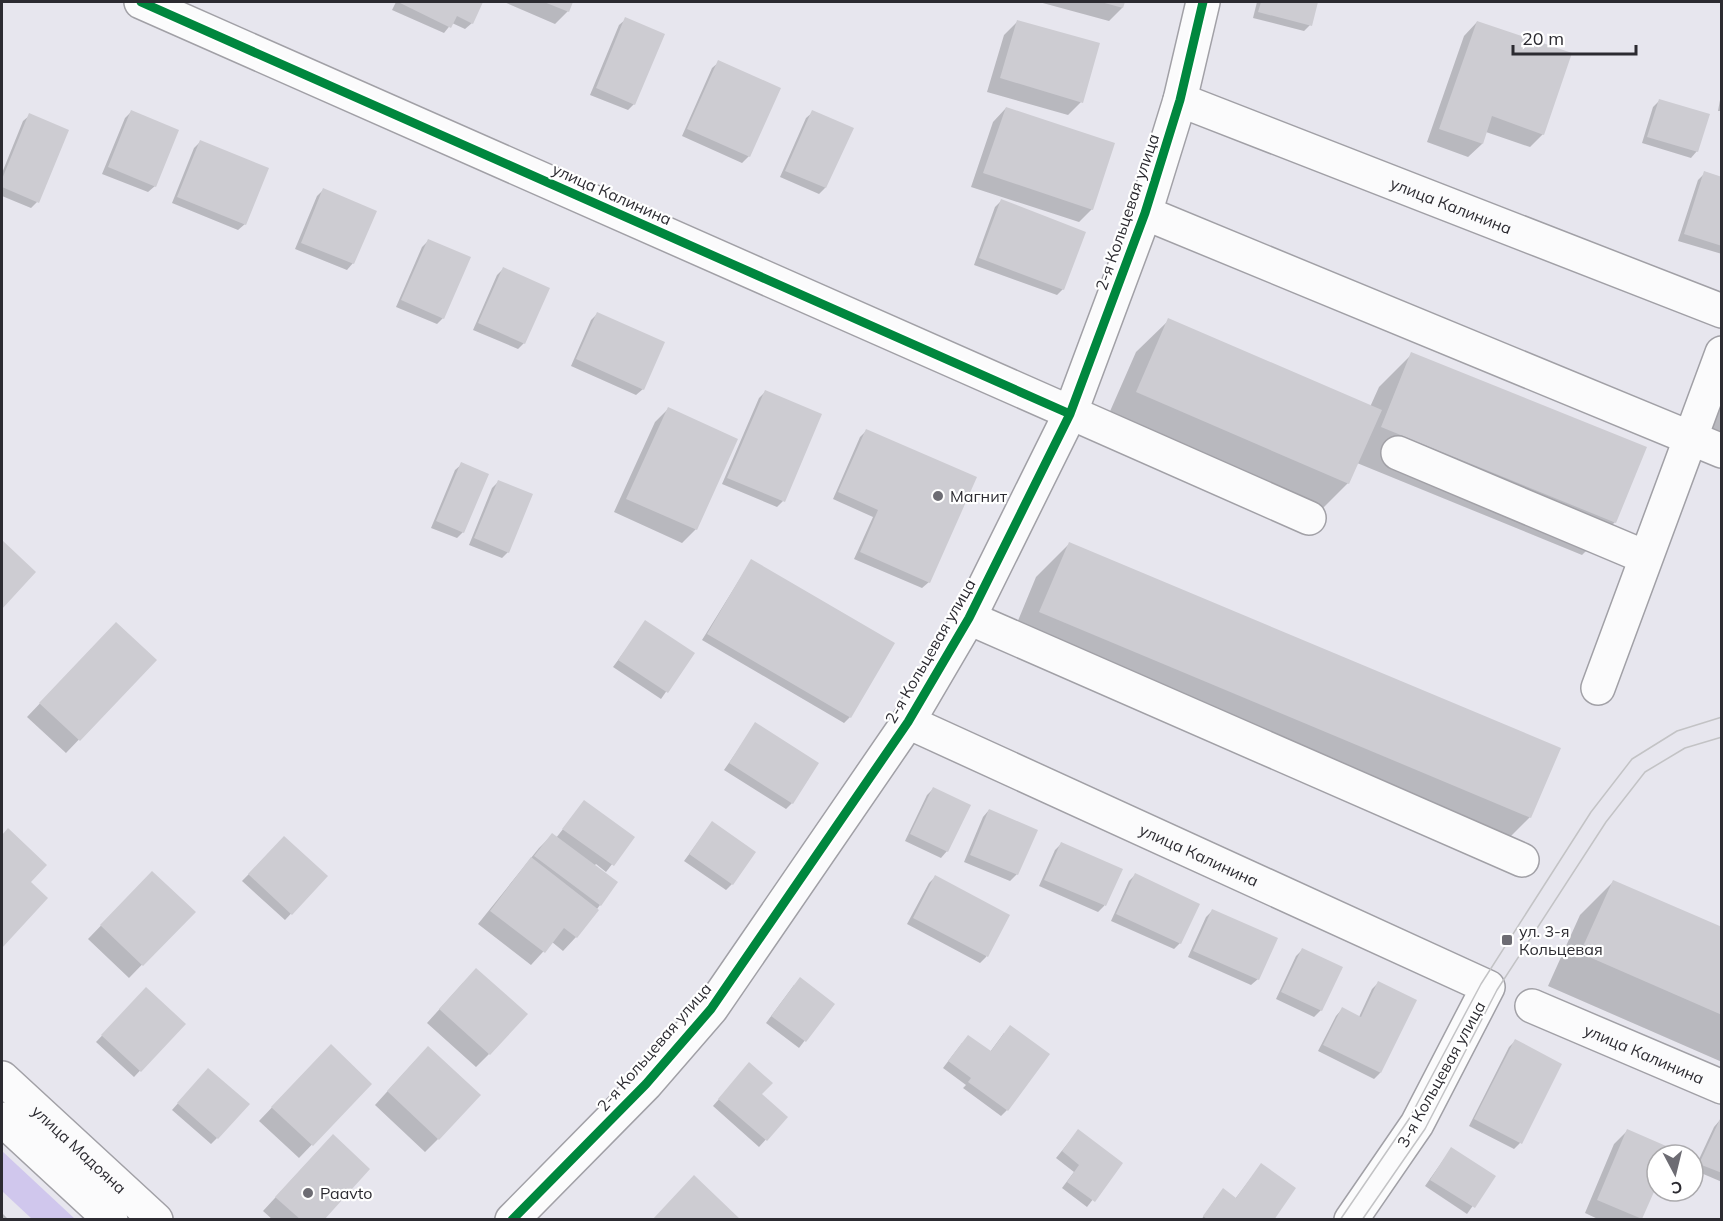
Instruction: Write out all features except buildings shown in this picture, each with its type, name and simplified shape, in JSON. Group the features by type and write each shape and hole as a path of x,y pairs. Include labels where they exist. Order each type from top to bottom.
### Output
{"street":[{"name":"улица Калинина","path":"141,2 1309,518"},
{"name":"2-я Кольцевая улица","path":"512,1220 646,1084 711,1008 908,722 969,618 1070,414 1144,213 1180,100 1203,2"},
{"name":"улица Калинина","path":"1180,100 1722,311"},
{"path":"1144,213 1722,451"},
{"path":"1598,688 1722,353"},
{"path":"1398,453 1645,557"},
{"path":"969,618 1521,860"},
{"name":"улица Калинина","path":"908,722 1488,987"},
{"name":"3-я Кольцевая улица","path":"1351,1220 1417,1124 1488,987"},
{"name":"улица Калинина","path":"1532,1006 1722,1087"},
{"name":"улица Мадояна","path":"2,1078 156,1220"},
{"name":"улица Мадояна","path":"2,1119 111,1220"}],"shaded area":[{"path":"2,1151 75,1219 32,1219 2,1191"}],"tram line":[{"path":"1340,1220 1409,1119 1481,984 1591,812 1632,759 1677,731 1722,717"},
{"path":"1362,1220 1425,1129 1497,990 1606,822 1645,772 1685,748 1722,737"}],"cycle path":[{"path":"141,2 1070,414"},
{"path":"512,1220 646,1084 711,1009 908,722 969,618 1070,414 1145,213 1180,100 1203,2"}],"place":[{"name":"Магнит","path":"938,496"},
{"name":"ул. 3-я Кольцевая","path":"1507,940"},
{"name":"Paavto","path":"308,1193"}]}
